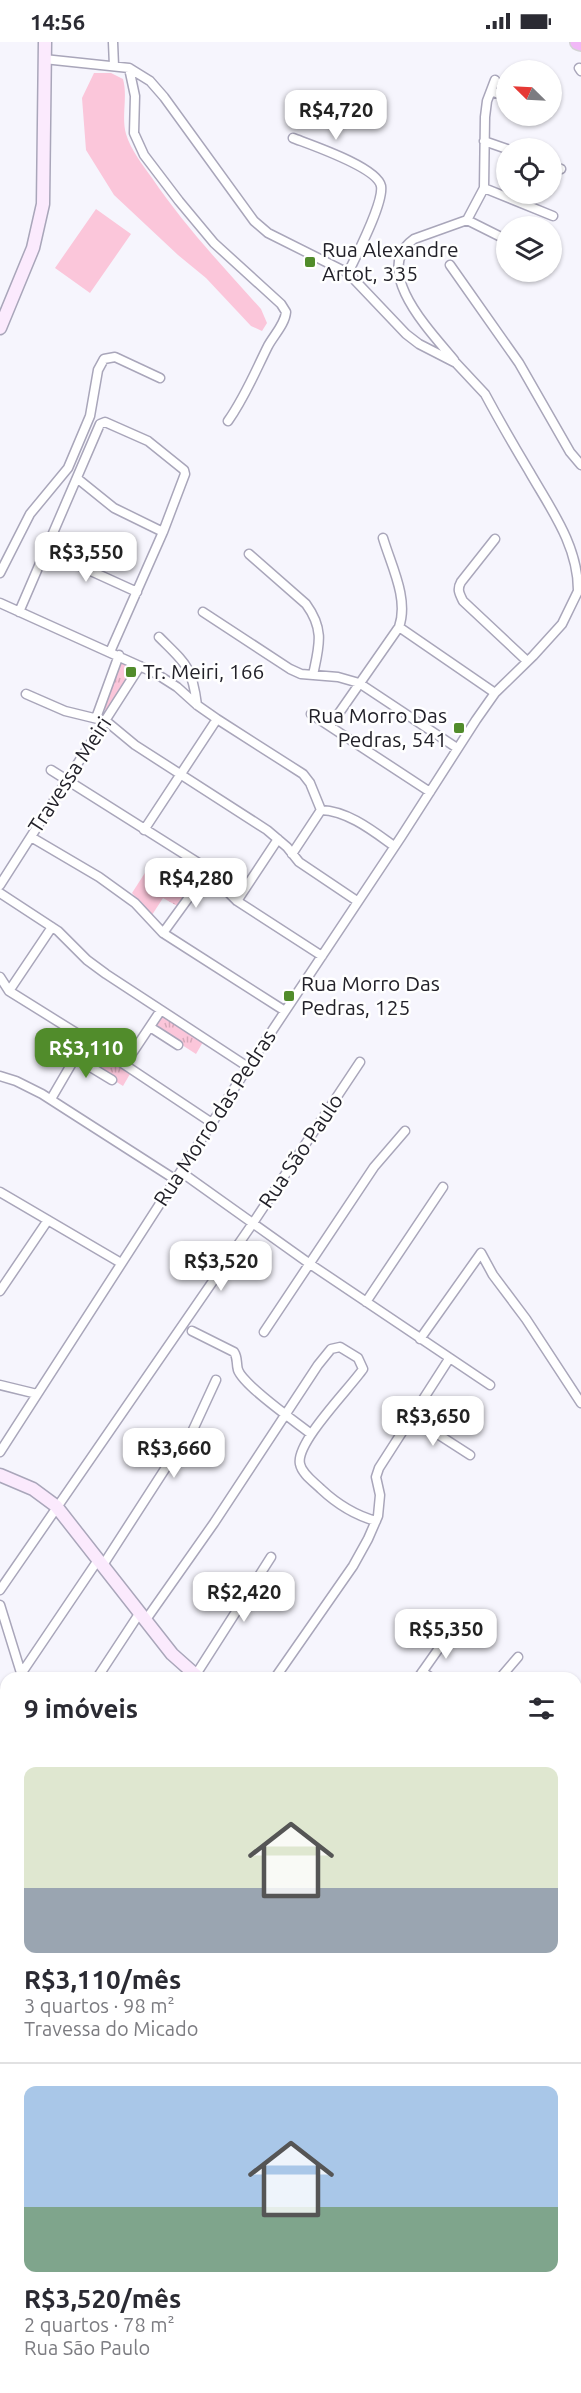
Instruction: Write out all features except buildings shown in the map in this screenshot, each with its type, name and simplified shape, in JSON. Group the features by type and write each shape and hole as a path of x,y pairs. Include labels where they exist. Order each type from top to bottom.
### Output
{"main road":[{"path":"0,328 29,259 41,215 44,174 45,42"},
{"path":"0,1475 33,1489 56,1506 142,1618 172,1654 192,1672"}],"street":[{"path":"113,42 114,66"},
{"path":"44,59 129,68 150,81 254,221 268,233 348,273 406,334 419,344 456,363"},
{"path":"129,68 135,96 135,133 144,155 214,243 281,304 286,312 284,322 268,346 249,389 228,421"},
{"path":"495,80 487,101 484,188 467,220 414,238 406,244 399,255 397,269 400,282 421,320 485,394 562,527 573,552 579,588"},
{"path":"491,91 496,93"},
{"path":"293,138 318,147 368,172 380,183 381,190 370,226 348,273"},
{"path":"484,141 496,146"},
{"path":"484,188 553,216"},
{"path":"467,220 496,234"},
{"path":"450,265 519,363 570,452 581,465"},
{"path":"0,573 30,514 68,468 90,416 98,370 104,359 115,357 160,378"},
{"path":"19,612 102,422 148,441 185,472 163,532 110,652"},
{"path":"68,468 114,508 163,532"},
{"path":"330,726 399,627 403,608 383,538"},
{"path":"495,539 460,582 459,593 463,601 527,661"},
{"path":"46,551 137,592"},
{"path":"249,554 306,604 314,614 319,626 320,640 313,675"},
{"name":"Rua Morro das Pedras","path":"0,1452 457,748 495,693 562,624 579,588"},
{"path":"0,603 119,656 177,687 217,719 303,774 310,783 321,810"},
{"path":"203,612 290,669 301,674 338,676 359,683 457,748"},
{"path":"399,627 495,693"},
{"path":"159,637 189,670 193,678 197,705"},
{"path":"96,718 119,656"},
{"name":"Travessa Meiri","path":"0,885 140,666"},
{"path":"26,694 65,711 106,721 130,741 278,838 299,862 357,901"},
{"path":"311,714 430,792"},
{"path":"144,830 217,719"},
{"path":"51,770 208,871 237,901 322,956"},
{"path":"321,810 334,811 360,823 394,846"},
{"path":"292,854 321,810"},
{"path":"31,837 77,862 135,903 163,933 285,1011"},
{"path":"237,901 278,838"},
{"path":"163,933 208,871"},
{"path":"0,893 52,927 106,974 248,1067"},
{"path":"5,991 52,927"},
{"path":"0,977 5,991 86,1039 212,1123"},
{"path":"125,1064 161,1010"},
{"path":"150,1027 178,1045"},
{"path":"51,1099 86,1039"},
{"path":"74,1057 112,1080"},
{"name":"Rua São Paulo","path":"0,1590 253,1223 360,1062"},
{"path":"0,1076 30,1086 253,1223 489,1385"},
{"path":"264,1332 374,1167 405,1131"},
{"path":"366,1302 443,1187"},
{"path":"0,1191 121,1263"},
{"path":"0,1292 48,1220"},
{"path":"420,1339 481,1253 493,1275 526,1319 581,1403"},
{"path":"192,1331 234,1352 237,1356 238,1371 251,1385 311,1434"},
{"path":"102,1672 214,1523 285,1414 332,1349 340,1347 358,1358 363,1369 311,1434 299,1457 300,1466 332,1499 351,1512 376,1521"},
{"path":"279,1672 353,1566 376,1521 380,1504 377,1472 449,1359"},
{"path":"25,1672 192,1432 216,1380"},
{"path":"0,1385 37,1394"},
{"path":"411,1417 470,1455"},
{"path":"200,1672 271,1557"},
{"path":"0,1605 21,1672"},
{"path":"422,1672 449,1634"},
{"path":"505,1672 518,1657"}],"green space":[{"path":"94,73 111,73 123,79 126,134 134,151 191,229 261,309 267,323 262,331 251,326 206,278 114,195 86,150 82,98"},
{"path":"96,209 131,234 90,293 55,268"},
{"path":"121,661 134,669 109,713 102,708"},
{"path":"150,865 190,891 179,907 163,898 152,915 132,893"},
{"path":"158,1013 203,1042 196,1054 151,1025"},
{"path":"85,1045 130,1074 123,1086 77,1057"}],"place":[{"name":"Rua Alexandre Artot, 335","path":"310,262"},
{"name":"Tr. Meiri, 166","path":"131,672"},
{"name":"Rua Morro Das Pedras, 541","path":"459,728"},
{"name":"Rua Morro Das Pedras, 125","path":"289,996"}]}
